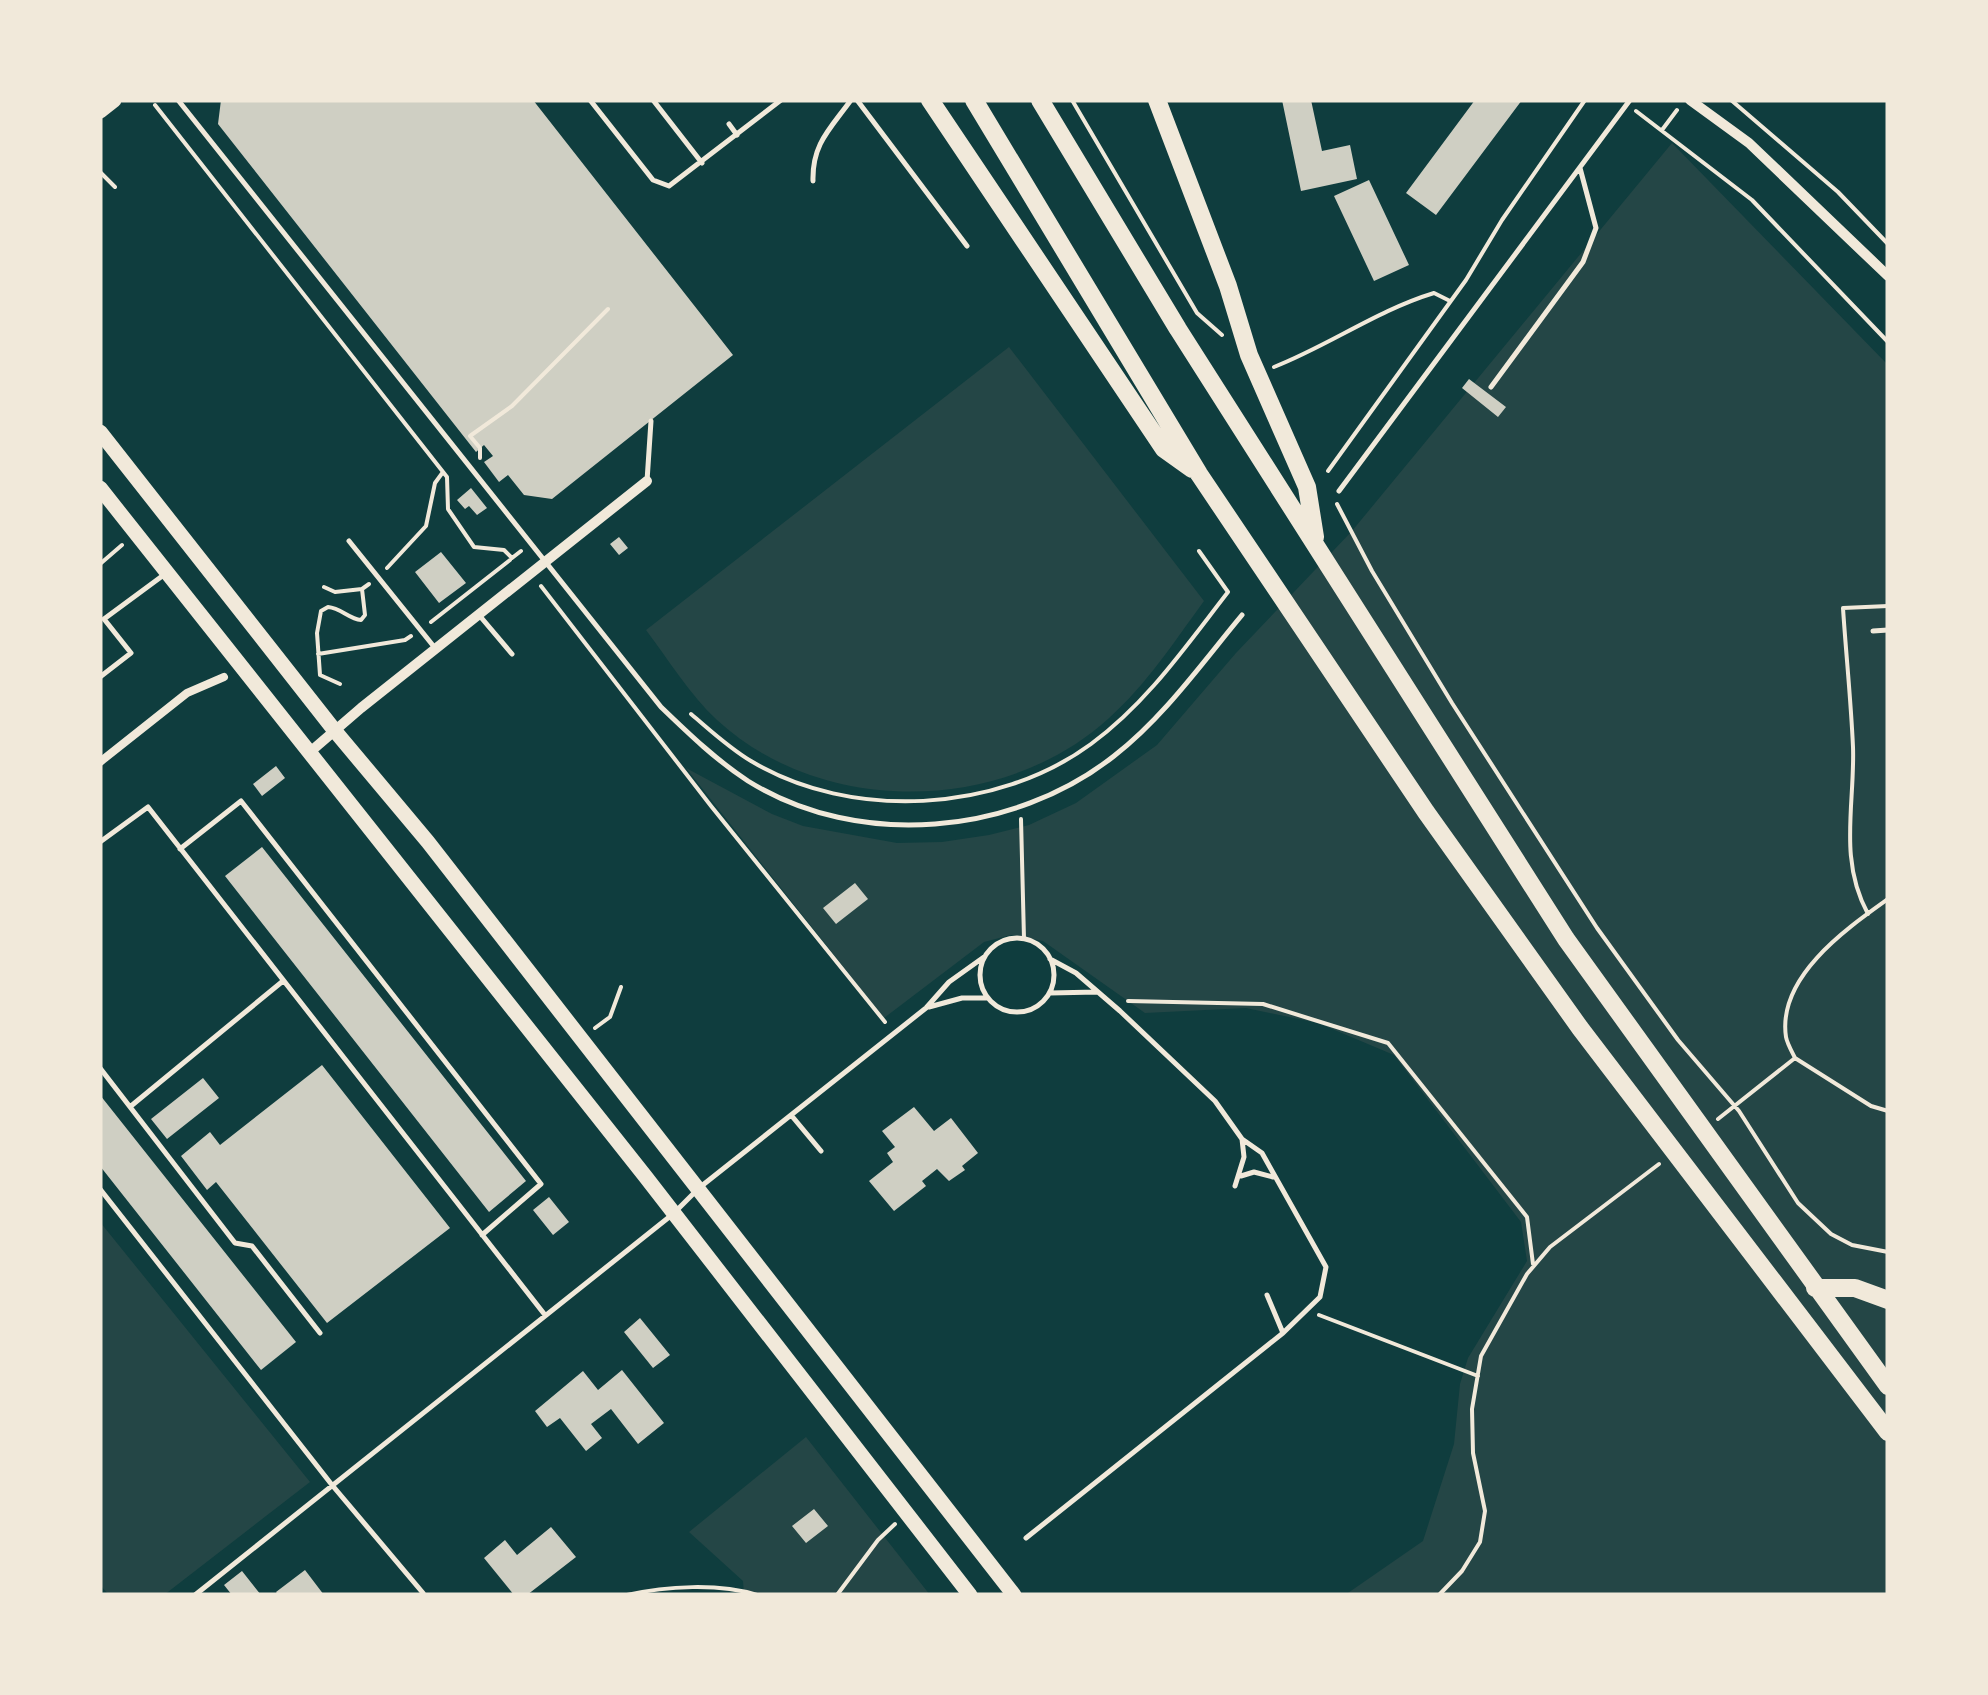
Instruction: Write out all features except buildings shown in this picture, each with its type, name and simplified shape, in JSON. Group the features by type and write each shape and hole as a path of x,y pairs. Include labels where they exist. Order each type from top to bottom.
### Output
{"main road":[{"path":"100,111 114,100"},
{"path":"930,100 1164,449 1199,474"},
{"path":"974,100 1199,474 1426,812 1580,1028 1888,1432"},
{"path":"1040,100 1178,330 1566,939 1888,1386"},
{"path":"1157,100 1228,286 1249,355 1307,487 1317,548"},
{"path":"100,432 335,731 428,842 1014,1595"},
{"path":"100,488 970,1595"},
{"path":"1815,1288 1854,1288 1888,1300"}],"street":[{"path":"1688,100 1750,144 1888,276"},
{"path":"310,752 648,481"},
{"path":"100,762 187,694 224,677"}],"lane":[{"path":"178,100 661,707 713,756 750,782 788,801 877,822 932,825 983,819 1020,808 1073,785 1148,728 1242,615"},
{"path":"590,100 653,180 663,186 674,185 781,100"},
{"path":"653,100 702,163"},
{"path":"813,182 812,161 818,145 854,100 967,246"},
{"path":"1336,492 1629,103"},
{"path":"729,124 738,135"},
{"path":"1491,386 1583,262 1596,228 1580,168"},
{"path":"648,481 651,420"},
{"path":"349,542 436,650"},
{"path":"100,677 130,653 102,621 167,572"},
{"path":"480,615 512,654"},
{"path":"1874,631 1888,630"},
{"path":"180,850 241,801 541,1184 482,1235"},
{"path":"100,842 148,808 545,1315"},
{"path":"195,1595 926,1008 949,982 997,943 1024,939 1040,946 1050,959 1054,974 1050,992 1041,1004 1022,1012 1000,1009 986,998 979,975 984,957"},
{"path":"1026,1538 1283,1334 1320,1297 1326,1267 1262,1154 1242,1139 1215,1102 1108,1001 1076,973 1050,959"},
{"path":"130,1106 283,981"},
{"path":"1050,992 1096,992"},
{"path":"926,1008 962,998 986,998"},
{"path":"100,1068 235,1243 252,1246 320,1333"},
{"path":"791,1115 821,1151"},
{"path":"1235,1186 1244,1157 1242,1139"},
{"path":"1239,1176 1254,1172 1276,1178"},
{"path":"100,1190 332,1486 423,1593"},
{"path":"1267,1295 1283,1334"}],"path":[{"path":"1072,100 1197,313 1270,369 1312,353 1412,300 1434,293 1450,301"},
{"path":"1328,471 1450,301 1585,100"},
{"path":"1662,130 1688,100"},
{"path":"1731,100 1838,192 1888,244"},
{"path":"1629,103 1752,200 1888,342"},
{"path":"155,105 447,477 448,510 474,547 504,550 512,558 530,544"},
{"path":"100,172 115,187"},
{"path":"480,448 470,436 512,406 608,310"},
{"path":"1336,492 1372,571 1452,703 1597,928 1678,1040 1739,1111 1798,1203 1831,1234 1852,1244 1888,1252"},
{"path":"100,564 122,545"},
{"path":"682,706 751,762 836,794 912,800 983,792 1042,773 1100,736 1156,685 1228,592 1199,552"},
{"path":"532,574 711,806 894,1032"},
{"path":"324,587 335,592 362,589"},
{"path":"333,607 335,592"},
{"path":"1868,914 1861,900 1847,829 1853,751 1843,608 1888,606"},
{"path":"1020,808 1024,939"},
{"path":"1888,900 1817,959 1790,995 1786,1036 1795,1058 1871,1106 1888,1111"},
{"path":"598,1026 610,1017 622,987"},
{"path":"1108,1001 1263,1004 1388,1043 1527,1217 1534,1266"},
{"path":"1763,1084 1795,1058"},
{"path":"1440,1595 1462,1571 1480,1542 1485,1511 1473,1453 1472,1410 1481,1356 1534,1266 1568,1234"},
{"path":"1306,1310 1478,1376"},
{"path":"837,1595 878,1540 906,1514"},
{"path":"627,1595 687,1588 744,1590 757,1595"}],"shaded area":[{"path":"1672,143 1888,365 1888,1595 1345,1595 1423,1541 1454,1444 1460,1384 1468,1358 1527,1261 1521,1222 1394,1055 1318,1023 1246,1008 1145,1013 1043,941 1011,935 984,942 884,1018 686,768 772,814 803,826 897,843 989,835 1029,825 1076,803 1157,745 1236,653 1352,531"},
{"path":"1009,347 1204,601 1148,677 1108,719 1065,750 1017,773 966,787 912,792 859,787 808,774 760,752 707,710 646,630"},
{"path":"100,1222 310,1482 164,1595 109,1595 100,1585"},
{"path":"806,1437 930,1595 744,1595 743,1581 689,1532"}]}
